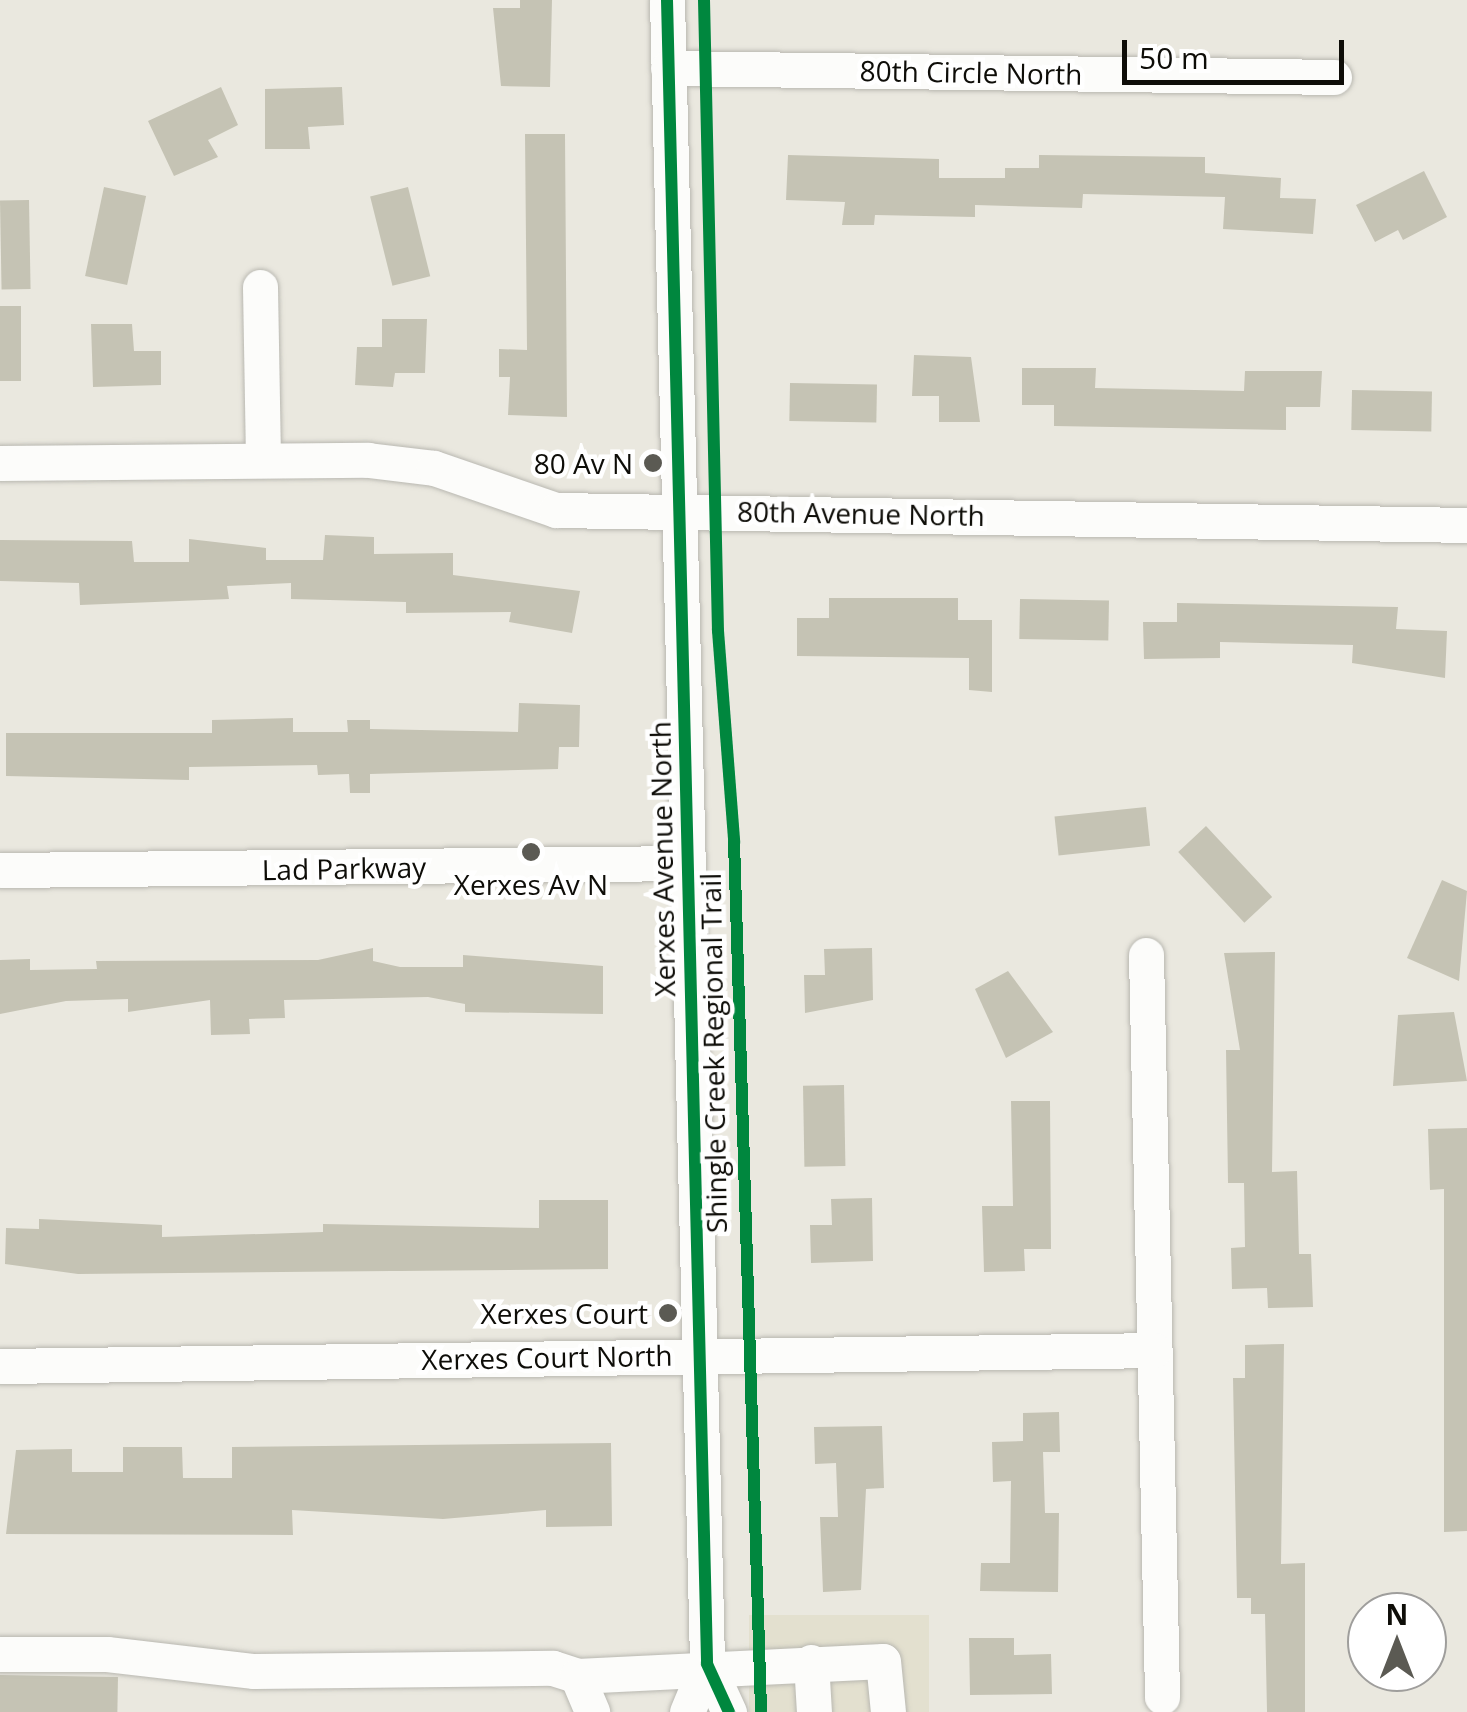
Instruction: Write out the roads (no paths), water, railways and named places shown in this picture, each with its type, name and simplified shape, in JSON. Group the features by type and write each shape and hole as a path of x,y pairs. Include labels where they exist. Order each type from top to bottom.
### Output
{"street":[{"name":"Xerxes Avenue North","path":"666,0 707,1664 729,1712"},
{"name":"80th Circle North","path":"668,68 1334,77"},
{"path":"260,288 262,460"},
{"name":"80th Avenue North","path":"0,463 262,460 434,468 556,510 679,509 1467,525"},
{"name":"Lad Parkway","path":"0,870 688,864"},
{"path":"1146,955 1162,1696"},
{"name":"Xerxes Court North","path":"0,1366 1154,1350"},
{"path":"0,1654 108,1654 254,1671 553,1668 577,1676 707,1664 883,1661 888,1712"},
{"path":"812,1662 814,1712"},
{"name":"Xerxes Avenue North","path":"687,1712 707,1664"},
{"path":"577,1676 592,1712"}],"place":[{"name":"80 Av N","path":"653,463"},
{"name":"Xerxes Av N","path":"531,852"},
{"name":"Xerxes Court","path":"668,1313"}]}
